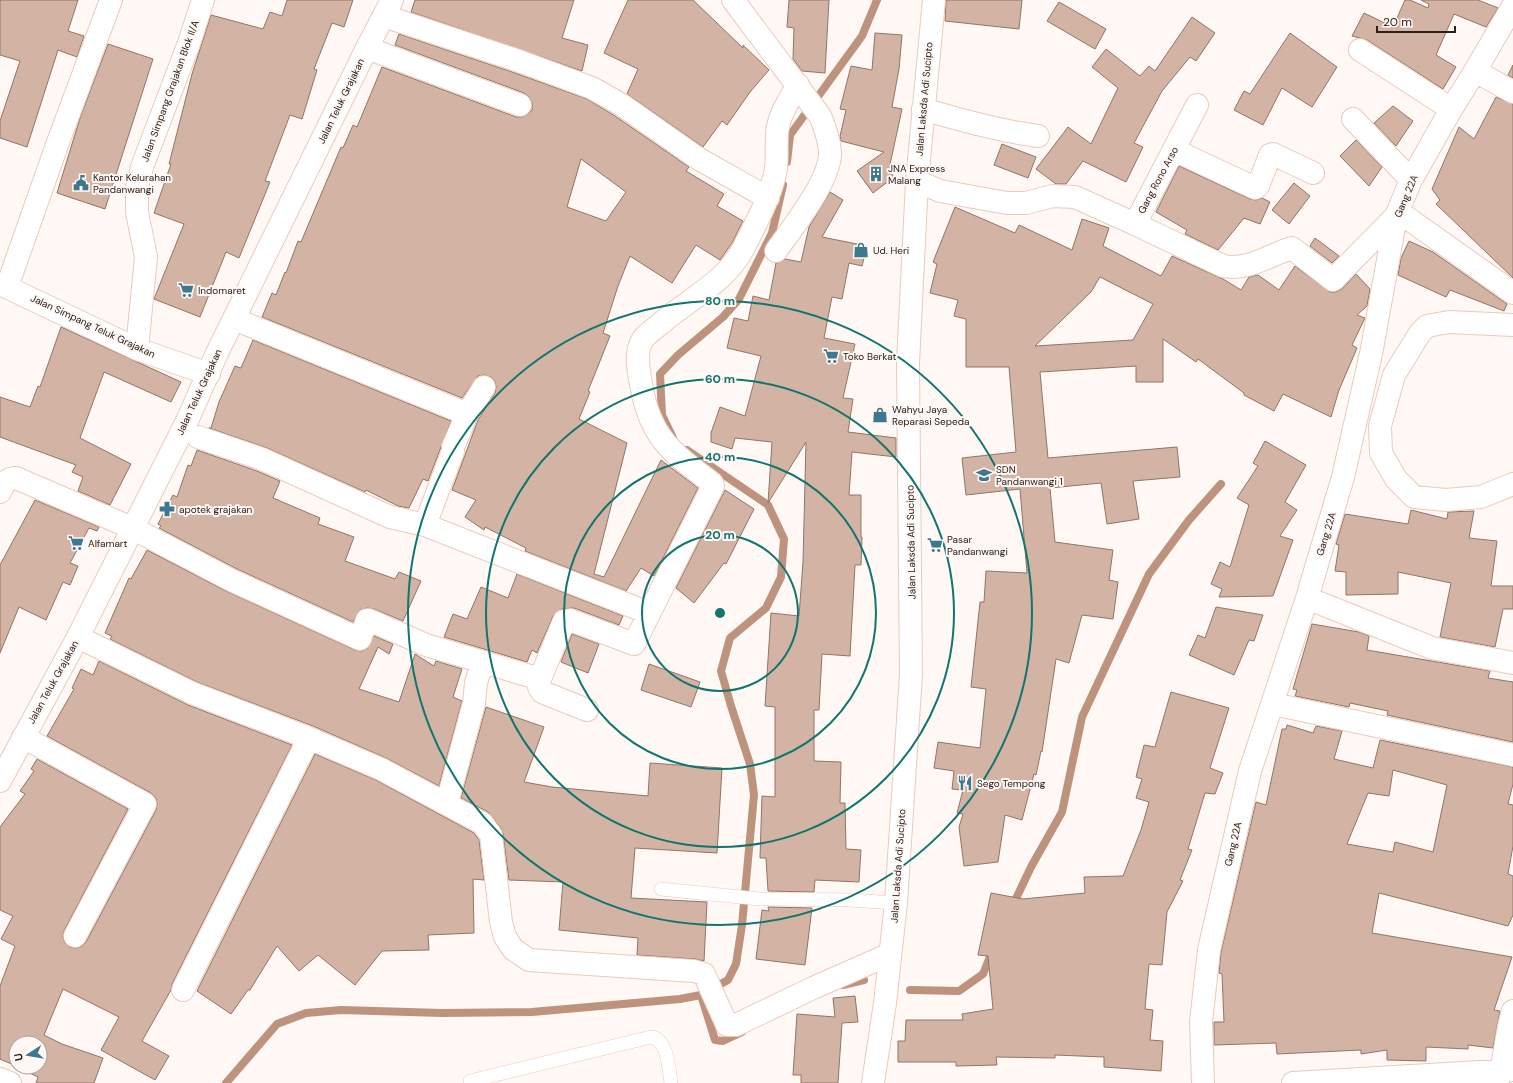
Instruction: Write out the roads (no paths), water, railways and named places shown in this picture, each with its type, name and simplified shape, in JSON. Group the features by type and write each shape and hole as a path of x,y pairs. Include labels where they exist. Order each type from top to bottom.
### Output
{"street":[{"path":"3,286 111,0"},
{"name":"Jalan Simpang Grajakan Blok II/A","path":"137,349 146,257 137,212 137,187 142,167 189,43 203,0"},
{"path":"733,0 799,86 820,116 827,131 830,153 825,172 818,188 776,251"},
{"name":"Jalan Laksda Adi Sucipto","path":"873,1083 896,903 911,674 908,362 917,181 934,0"},
{"name":"Gang 22A","path":"1203,1083 1200,1022 1209,950 1250,771 1307,598 1347,462 1372,354 1398,214 1411,180 1451,109 1476,71 1513,6"},
{"path":"388,8 519,61 592,88 622,105 699,159 768,198"},
{"name":"Jalan Teluk Grajakan","path":"0,782 78,637 187,421 234,319 388,8"},
{"path":"367,48 520,105"},
{"path":"1360,50 1451,109"},
{"path":"1476,71 1513,92"},
{"path":"588,710 542,692 539,687 540,679 564,621 570,620 634,644 713,486 712,483 680,458 662,441 650,421 639,375 639,352 643,339 666,319 722,277 742,250 768,198 776,172 777,132 784,107 799,86"},
{"name":"Gang Rono Arso","path":"917,181 940,191 1007,203 1026,203 1053,196 1075,197 1135,224 1197,104"},
{"path":"923,109 956,119 1016,133 1038,136"},
{"path":"1353,119 1411,180"},
{"path":"1174,150 1255,188 1258,186 1270,155 1272,154 1313,173"},
{"path":"1135,224 1223,266 1232,268 1239,268 1292,248 1333,280 1398,214 1513,293"},
{"name":"Jalan Simpang Teluk Grajakan","path":"3,286 137,349 209,374"},
{"path":"234,319 467,414"},
{"path":"1513,324 1449,322 1427,326 1420,332 1394,375 1380,426 1381,453 1396,479 1414,496 1446,500 1481,497 1513,484"},
{"path":"425,525 453,451 453,447 467,414 484,387"},
{"path":"198,437 262,459 390,517 425,525 649,613"},
{"path":"0,492 6,480 16,478 132,528 231,580 360,639 367,620 369,620 426,644 540,679"},
{"path":"1307,598 1432,648 1513,664"},
{"path":"78,637 192,693 309,738 381,769 482,823 491,835 501,922 505,937 513,949 529,960 694,971 704,974 726,1025 736,1025 813,988 890,954"},
{"path":"447,803 474,703 476,683 482,662"},
{"path":"1273,704 1513,755"},
{"path":"23,737 145,804 75,936"},
{"path":"183,990 309,738"},
{"path":"1293,1083 1504,1075 1509,1024 1513,1011"},
{"path":"0,1079 10,1083"}],"lane":[{"path":"661,889 728,897 760,899 849,900 896,903"},
{"path":"470,1081 651,1037 659,1040 668,1063 671,1083"}],"waterway":[{"path":"787,162 790,135 862,36 877,0"},
{"path":"673,438 662,415 660,374 678,355 723,317 739,299 772,233 783,185"},
{"path":"226,1083 277,1024 306,1013 341,1010 442,1013 532,1012 680,999 701,995 728,980 736,964 742,925 754,795 750,764 721,671 730,638 766,608 781,577 784,539 768,505 687,450"},
{"path":"1012,907 1031,867 1062,812 1082,717 1149,574 1189,520 1221,484"},
{"path":"910,990 959,991 983,974 992,952"},
{"path":"843,985 864,980"},
{"path":"701,995 715,1040 723,1041 742,1032"}],"place":[{"name":"JNA Express Malang","path":"876,174"},
{"name":"Kantor Kelurahan Pandanwangi","path":"81,183"},
{"name":"Ud. Heri","path":"861,250"},
{"name":"Indomaret","path":"186,290"},
{"name":"Toko Berkat","path":"831,356"},
{"name":"Wahyu Jaya Reparasi Sepeda","path":"880,415"},
{"name":"SDN Pandanwangi 1","path":"984,475"},
{"name":"apotek grajakan","path":"167,509"},
{"name":"Alfamart","path":"76,543"},
{"name":"Pasar Pandanwangi","path":"935,545"},
{"name":"Sego Tempong","path":"965,783"}]}
